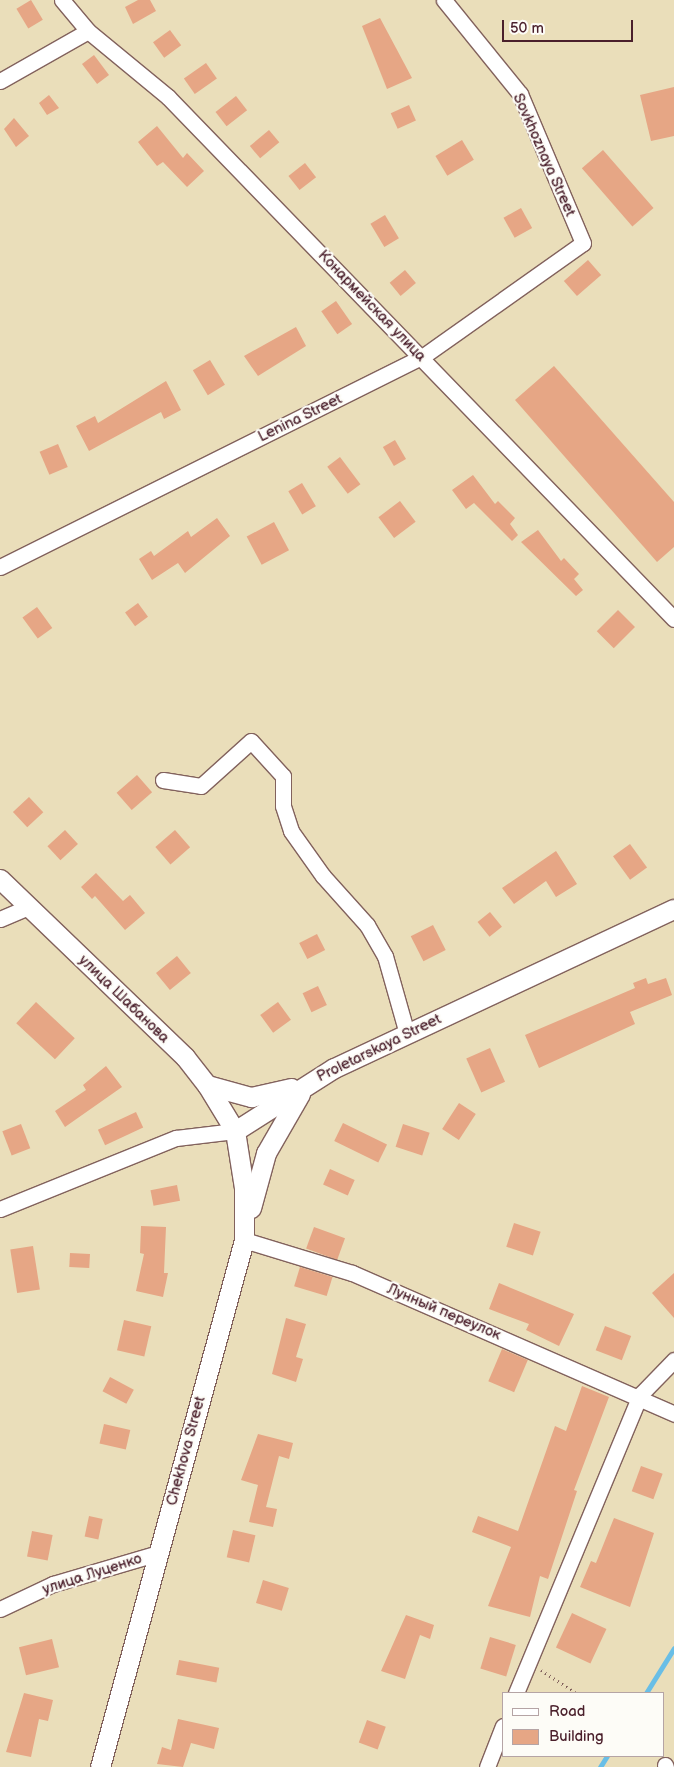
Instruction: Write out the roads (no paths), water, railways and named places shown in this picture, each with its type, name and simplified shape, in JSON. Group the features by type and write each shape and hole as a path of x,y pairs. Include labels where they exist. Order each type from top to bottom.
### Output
{"street":[{"name":"Конармейская улица","path":"62,0 88,32 168,97 422,357 674,620"},
{"name":"Sovkhoznaya Street","path":"444,0 520,94 583,243"},
{"path":"0,81 88,32"},
{"name":"Lenina Street","path":"0,567 422,357 583,243"},
{"path":"163,780 201,786 251,741 283,776 283,806 291,831 323,876 367,925 385,956 407,1034"},
{"name":"улица Шабанова","path":"0,879 185,1057 207,1084 235,1131"},
{"path":"0,919 28,908"},
{"name":"Proletarskaya Street","path":"0,1209 176,1138 235,1131 309,1082 674,909"},
{"path":"207,1084 251,1097 309,1082"},
{"path":"244,1240 266,1153 283,1118 309,1082"},
{"name":"Chekhova Street","path":"100,1767 244,1240 244,1188 235,1131"},
{"name":"Лунный переулок","path":"244,1240 352,1273 640,1396 674,1414"},
{"path":"516,1692 640,1396 674,1360"},
{"name":"улица Луценко","path":"0,1609 53,1584 158,1553"},
{"path":"487,1767 502,1729"}],"waterway":[{"path":"647,1692 674,1648"},
{"path":"600,1767 606,1757"}]}
